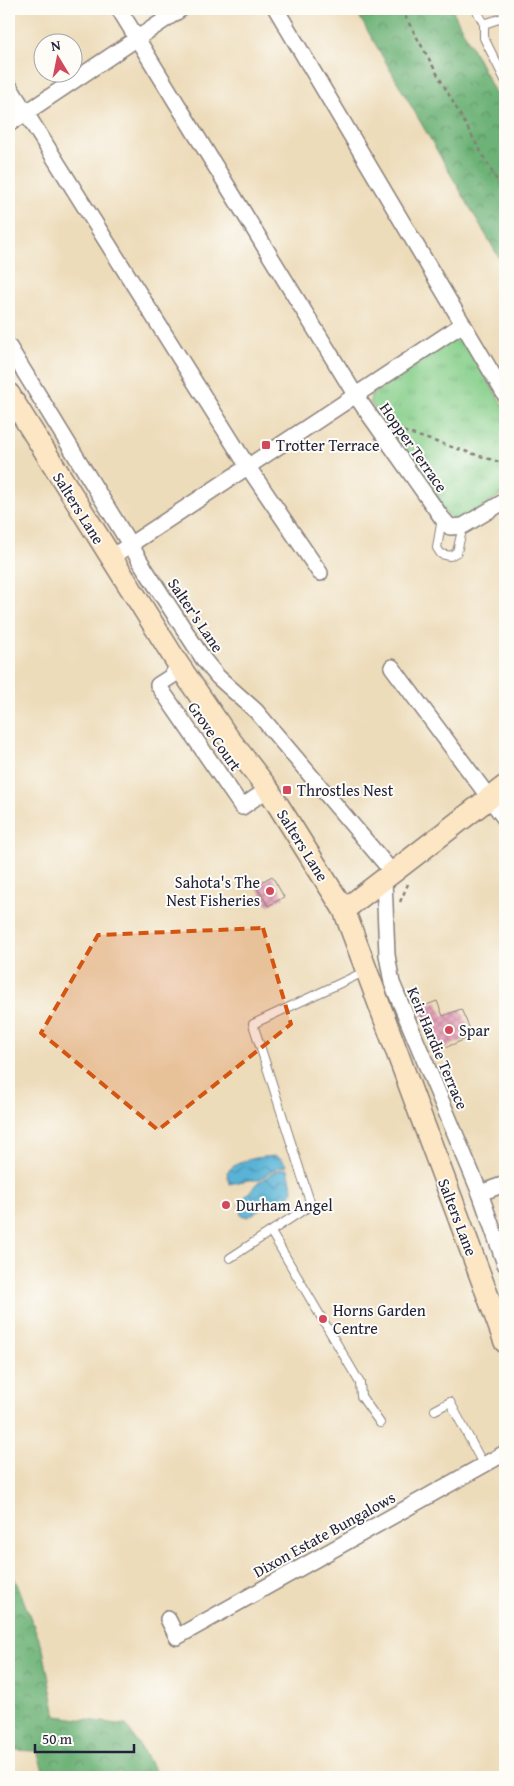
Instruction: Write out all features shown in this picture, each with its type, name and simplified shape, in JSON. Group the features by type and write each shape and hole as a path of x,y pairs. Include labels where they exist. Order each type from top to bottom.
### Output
{"main road":[{"name":"Salters Lane","path":"9,394 178,664 227,736 268,789 344,910 505,1339"},
{"path":"344,910 498,792"}],"street":[{"name":"Hopper Terrace","path":"119,9 356,396 442,518 450,527 463,526"},
{"path":"9,124 180,9"},
{"path":"276,9 505,395"},
{"path":"9,86 248,467 320,573"},
{"path":"110,558 463,324"},
{"name":"Salter's Lane","path":"9,347 130,544 218,677 256,711 388,877"},
{"path":"463,526 505,501"},
{"name":"Grove Court","path":"178,664 172,676 158,685 242,807 268,789"},
{"path":"392,667 498,792 505,819"},
{"name":"Keir Hardie Terrace","path":"388,877 387,955 392,983 480,1193 505,1264"},
{"path":"480,1193 505,1184"},
{"name":"Dixon Estate Bungalows","path":"168,1619 177,1637 505,1453"}],"lane":[{"path":"476,9 484,24 484,38 505,80"},
{"path":"484,24 505,16"},
{"name":"Hopper Terrace","path":"442,518 437,548 441,554 450,556 457,552 463,526"},
{"path":"230,1258 312,1205 253,1024 366,971"},
{"path":"270,1232 360,1383 362,1398 380,1423"},
{"path":"435,1410 450,1402 483,1464"}],"path":[{"path":"401,9 505,195"},
{"path":"374,421 505,464"}],"highlighted area":[{"path":"263,928 291,1024 158,1130 41,1033 98,935"}],"green space":[{"path":"355,9 452,9 505,112 505,268"},
{"path":"454,338 464,340 505,409 505,492 463,519 451,518 442,508 370,402 371,395"},
{"path":"9,1564 43,1649 56,1716 126,1725 159,1777 45,1777 37,1751 9,1750"}],"water":[{"path":"276,1156 282,1159 287,1166 279,1167 258,1180 229,1184 227,1172 237,1164 256,1158"},
{"path":"280,1169 288,1169 293,1191 287,1198 265,1206 248,1217 241,1215 239,1204 257,1183"}],"building":[{"name":"Sahota's The Nest Fisheries","path":"272,876 284,897 268,906 256,885"},
{"name":"Spar","path":"437,1001 443,1016 461,1009 473,1036 437,1051 419,1008"}],"place":[{"name":"Trotter Terrace","path":"266,445"},
{"name":"Throstles Nest","path":"287,790"},
{"name":"Sahota's The Nest Fisheries","path":"270,891"},
{"name":"Spar","path":"449,1030"},
{"name":"Durham Angel","path":"226,1205"},
{"name":"Horns Garden Centre","path":"323,1319"}]}
